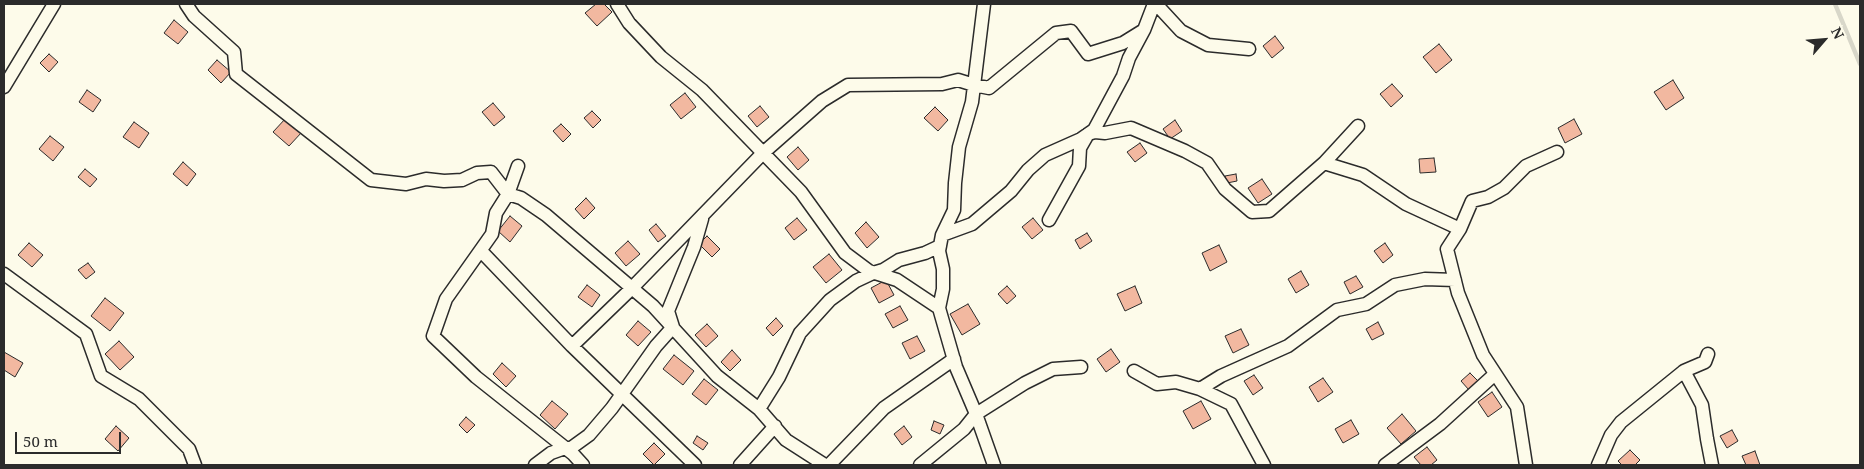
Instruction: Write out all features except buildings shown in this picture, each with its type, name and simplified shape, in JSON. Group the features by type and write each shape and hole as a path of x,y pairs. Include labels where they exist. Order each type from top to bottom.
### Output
{"street":[{"path":"4,87 54,4"},
{"path":"186,4 194,16 234,52 236,74 371,180 406,184 426,179 444,182 462,180 477,173 491,172 508,194 521,198 546,215 653,306 717,376 759,409 776,426 786,440 827,465 884,408 954,358"},
{"path":"617,4 629,23 642,37 661,56 702,90 801,192 845,252 873,273 897,280 939,308"},
{"path":"984,4 972,102 959,147 954,210 941,240 939,251 943,269 943,289 939,308 954,358 994,465"},
{"path":"759,409 779,377 800,332 830,300 856,281 883,270 899,260 925,253 941,240 972,224 1011,192 1028,170 1044,155 1081,139 1094,130 1123,76 1129,58 1155,4 1181,30 1208,45 1248,49"},
{"path":"572,346 703,217 763,153 822,101 848,85 942,84 958,80 974,86 989,88 1056,33 1071,31 1088,54 1123,43 1144,30"},
{"path":"1049,220 1079,166 1080,148 1088,134 1131,128 1177,147 1207,163 1225,189 1252,212 1269,211 1324,163 1358,126"},
{"path":"1526,465 1517,407 1484,355 1458,293 1447,250 1460,229 1472,201 1488,197 1504,188 1526,166 1557,152"},
{"path":"1324,163 1363,175 1406,204 1460,229"},
{"path":"518,166 508,194 496,213 492,234 446,299 433,336 476,377 565,448 583,465"},
{"path":"672,327 668,311 703,217"},
{"path":"481,251 572,346 695,465"},
{"path":"1425,279 1450,262"},
{"path":"4,274 86,334 101,376 140,399 189,449 195,465"},
{"path":"1200,388 1221,376 1288,346 1337,310 1366,304 1395,285 1425,279 1455,280"},
{"path":"535,465 551,453 565,448 572,448 589,435 612,408 656,346 672,327"},
{"path":"1598,465 1611,435 1621,422 1684,371 1706,362 1708,354"},
{"path":"920,465 964,429 976,414 1025,383 1053,369 1081,367"},
{"path":"1134,371 1157,384 1176,382 1200,388 1231,404 1264,465"},
{"path":"1684,371 1702,406 1712,465"},
{"path":"1385,465 1440,424 1495,374"},
{"path":"740,465 776,426"}],"waterway":[{"path":"1835,4 1860,64"}]}
